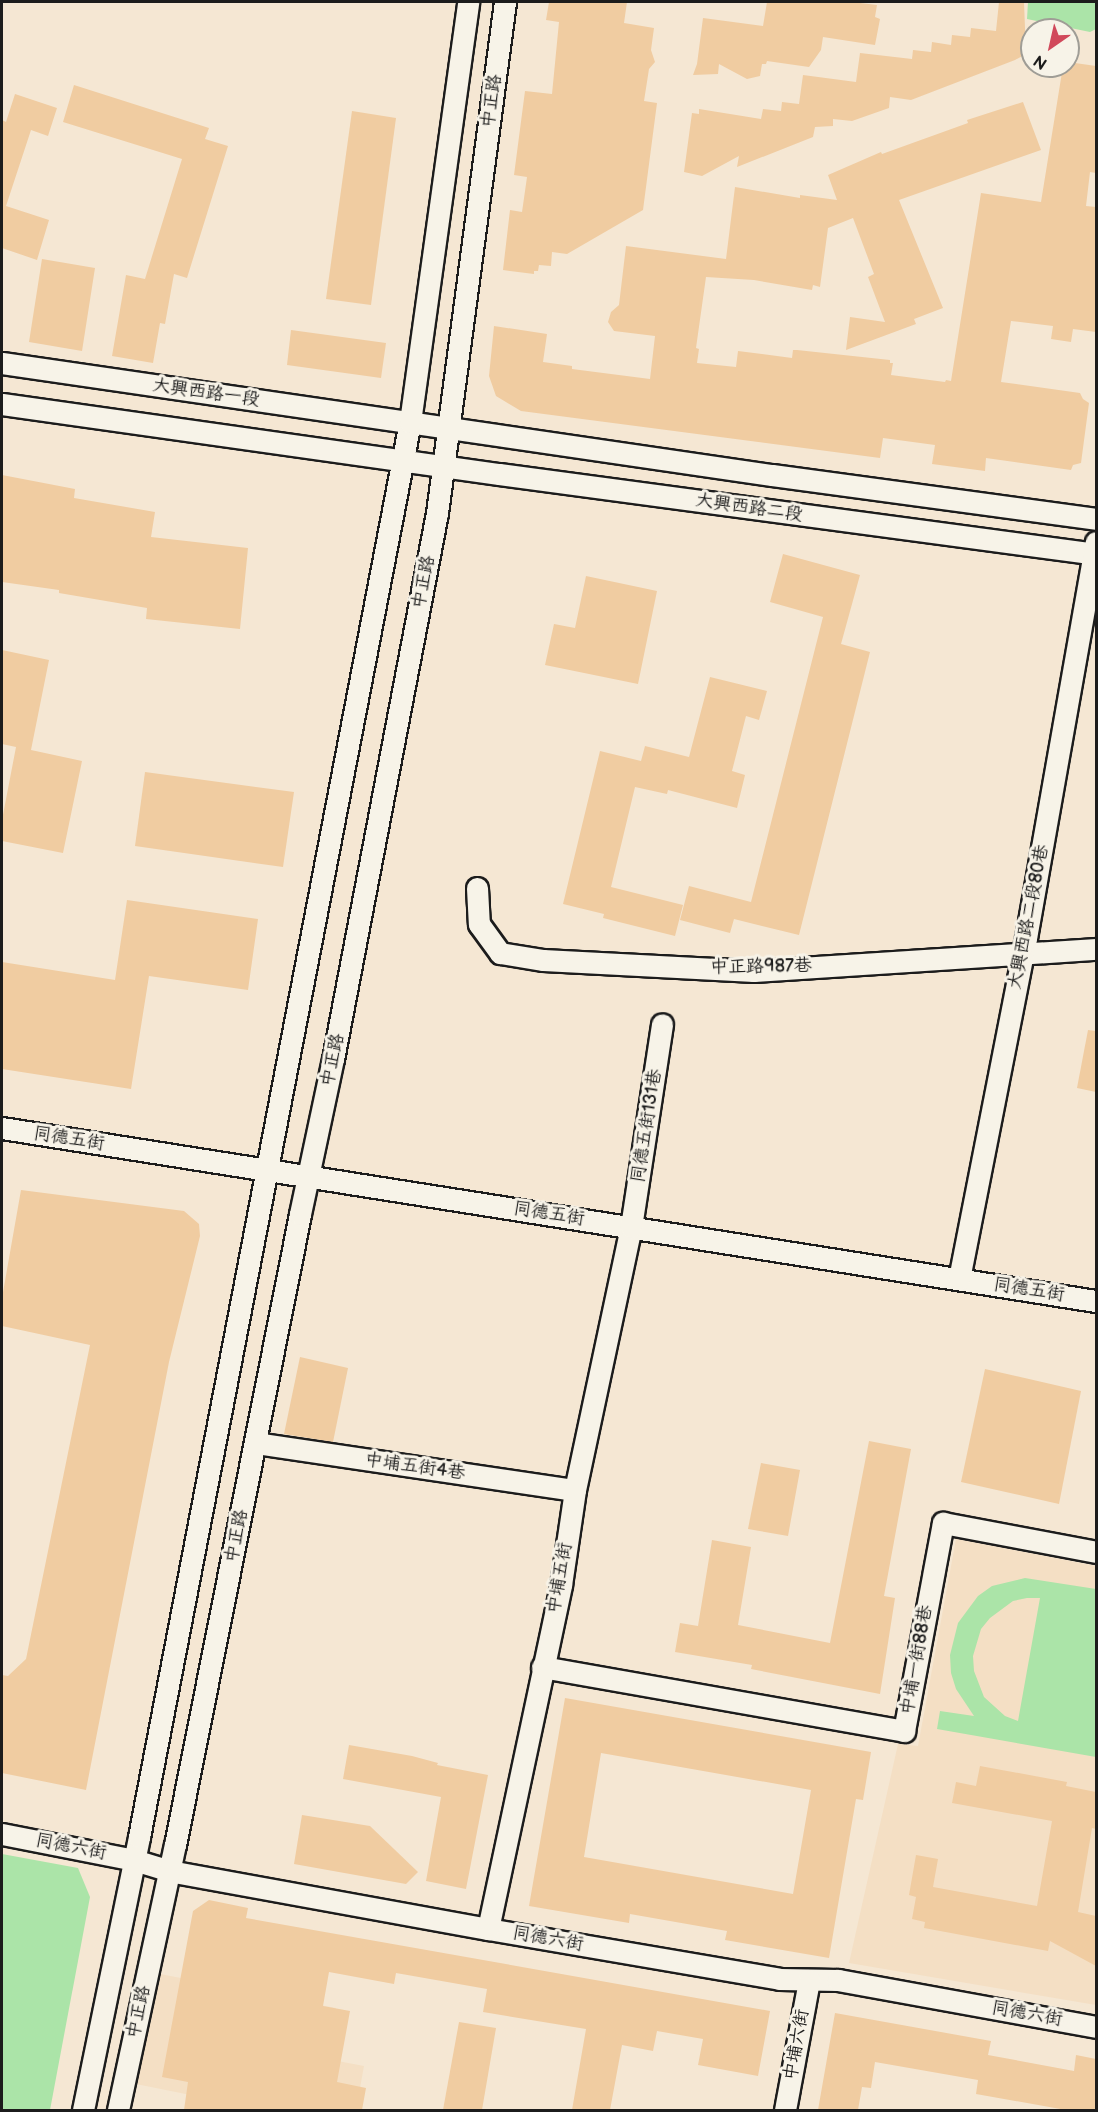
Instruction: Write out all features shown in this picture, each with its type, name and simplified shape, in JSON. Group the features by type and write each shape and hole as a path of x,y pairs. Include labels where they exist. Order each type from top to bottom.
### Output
{"street":[{"name":"中正路","path":"83,2110 134,1860 410,422 468,2"},
{"name":"中正路","path":"118,2110 169,1870 347,989 444,466 505,2"},
{"name":"大興西路一段","path":"2,363 410,422"},
{"path":"2,404 402,459"},
{"name":"大興西路二段","path":"410,422 1096,519"},
{"name":"大興西路二段","path":"402,459 1096,550"},
{"name":"大興西路二段80巷","path":"959,1279 1022,955 1096,550"},
{"name":"中正路987巷","path":"477,888 479,924 500,953 543,960 754,971 1096,949"},
{"name":"同德五街131巷","path":"631,1227 662,1024"},
{"name":"同德五街","path":"2,1128 1096,1300"},
{"name":"中埔五街","path":"488,1929 561,1585 575,1490 631,1227"},
{"name":"中埔五街4巷","path":"255,1443 575,1490"},
{"name":"中埔一街88巷","path":"542,1666 904,1731 943,1523 1096,1552"},
{"name":"同德六街","path":"2,1834 134,1860 169,1870 488,1929 779,1979 838,1980 1096,2027"},
{"name":"中埔六街","path":"785,2110 809,1980"}],"shaded area":[{"path":"956,1539 1096,1566 1096,2005 849,1963 898,1744 918,1746"},
{"path":"160,1974 336,2008 327,2059 364,2066 356,2110 245,2110 245,2106 136,2084"}],"green space":[{"path":"1028,2 1096,2 1096,29 1090,32 1080,30 1080,18 1027,18"},
{"path":"1025,1578 1096,1589 1096,1757 937,1729 940,1711 974,1716 956,1689 951,1673 950,1655 958,1623 978,1596 992,1586","holes":["1040,1598 1018,1721 1005,1716 984,1697 974,1671 973,1656 981,1629 990,1618 1013,1601"]},
{"path":"2,1854 78,1868 90,1897 50,2110 2,2110"}],"building":[{"path":"549,2 627,2 624,23 654,28 651,50 655,62 649,69 644,101 657,103 643,210 567,254 552,252 551,266 539,265 538,271 534,271 534,274 503,270 510,210 522,212 527,177 514,175 525,91 552,94 559,22 546,20"},
{"path":"767,2 852,2 877,5 875,17 880,19 875,45 823,37 821,50 809,67 767,61 766,64 762,64 760,76 747,79 719,64 718,74 693,75 697,64 703,18 763,26"},
{"path":"999,2 1024,2 1025,18 1020,18 1020,57 1015,60 911,100 890,97 889,108 852,121 833,119 833,126 815,127 813,137 737,167 739,156 702,176 684,172 692,113 699,114 699,109 761,119 763,109 781,111 782,102 799,104 803,75 856,82 860,53 912,59 913,50 931,52 932,42 951,45 952,35 970,37 971,28 996,31"},
{"path":"1080,64 1096,66 1096,173 1090,172 1086,206 1096,207 1096,332 1073,329 1071,342 1051,339 1053,326 1011,321 1001,382 1080,393 1089,403 1081,463 1073,465 1071,470 986,458 985,471 932,464 935,445 883,438 880,458 521,411 496,396 489,376 494,326 547,334 543,362 572,366 572,369 650,379 655,336 614,331 608,322 611,312 619,305 626,246 726,259 735,187 800,198 800,195 837,200 828,175 881,152 882,154 968,123 967,120 1023,102 1041,150 899,200 943,308 914,319 916,324 846,350 850,317 885,322 868,277 874,274 853,218 828,228 820,287 813,285 812,290 754,280 706,277 696,348 699,349 697,363 736,367 738,351 792,358 793,350 797,350 890,360 890,363 893,363 891,375 951,381 981,193 1041,202 1061,78 1080,78"},
{"path":"74,85 209,128 205,139 228,146 187,278 174,274 165,324 160,323 153,363 112,356 126,275 145,279 182,159 63,122"},
{"path":"15,94 57,108 48,136 31,130 6,206 49,220 37,260 2,248 2,120 6,122"},
{"path":"352,111 396,118 371,305 326,299"},
{"path":"42,259 95,268 82,351 29,342"},
{"path":"291,330 386,343 381,378 287,365"},
{"path":"2,475 75,489 74,498 155,512 151,537 248,548 240,629 146,619 147,608 59,593 59,590 2,582"},
{"path":"783,554 860,575 841,644 870,652 799,935 734,919 730,933 680,920 689,886 751,902 823,617 770,602"},
{"path":"586,576 657,591 638,684 545,665 554,624 575,628"},
{"path":"2,650 49,660 31,750 82,761 63,853 2,841 2,820 16,747 2,744"},
{"path":"710,677 767,691 759,720 746,716 732,771 745,775 737,808 668,790 667,794 635,787 611,887 683,905 675,936 603,918 604,914 563,904 600,751 641,761 645,746 689,757"},
{"path":"145,772 294,792 283,867 135,846"},
{"path":"127,900 258,919 248,990 149,976 131,1089 2,1069 2,962 115,980"},
{"path":"1088,1030 1096,1031 1096,1092 1077,1088"},
{"path":"21,1190 184,1211 199,1224 200,1236 169,1362 86,1790 2,1773 2,1675 8,1676 26,1659 90,1345 2,1326 2,1298"},
{"path":"300,1357 348,1368 333,1442 284,1434"},
{"path":"985,1369 1081,1391 1059,1504 961,1482"},
{"path":"869,1441 911,1449 884,1596 895,1598 880,1694 751,1669 752,1665 675,1652 680,1623 698,1626 712,1540 751,1547 738,1625 830,1643"},
{"path":"761,1463 800,1470 788,1536 748,1529"},
{"path":"565,1698 871,1752 863,1800 856,1799 829,1958 725,1940 727,1931 630,1914 629,1923 529,1906","holes":["601,1753 811,1790 793,1894 584,1857"]},
{"path":"349,1745 412,1756 438,1763 437,1765 488,1775 466,1889 426,1881 441,1797 343,1779"},
{"path":"980,1766 1067,1782 1066,1786 1096,1792 1096,1829 1092,1828 1078,1912 1096,1916 1096,1966 1050,1941 1048,1951 924,1928 925,1922 912,1919 916,1897 909,1895 916,1855 938,1859 933,1887 1037,1906 1052,1821 952,1803 956,1782 976,1786"},
{"path":"302,1815 370,1826 418,1872 406,1884 294,1864"},
{"path":"209,1900 248,1908 246,1918 770,2011 758,2076 698,2065 703,2039 657,2031 653,2051 622,2045 610,2110 572,2110 586,2029 483,2012 487,1989 396,1973 394,1984 329,1972 323,2006 350,2011 337,2082 366,2088 362,2110 184,2110 188,2082 162,2077 193,1911"},
{"path":"835,2013 991,2041 988,2055 1074,2071 1076,2055 1096,2059 1096,2110 1066,2110 976,2094 978,2080 875,2062 871,2088 862,2087 858,2110 818,2110"},
{"path":"459,2022 496,2028 482,2110 443,2110"}]}
